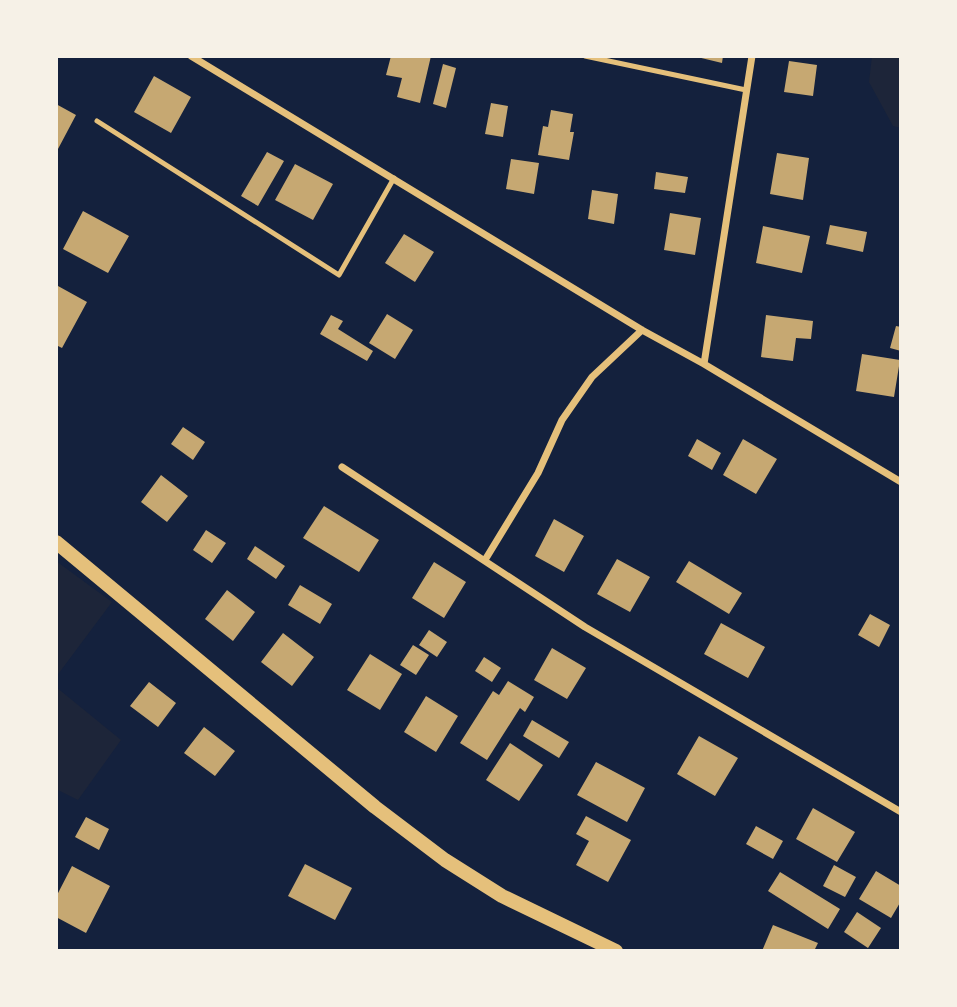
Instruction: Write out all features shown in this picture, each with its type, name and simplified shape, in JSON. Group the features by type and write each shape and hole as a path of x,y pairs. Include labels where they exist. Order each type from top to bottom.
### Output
{"main road":[{"path":"56,542 375,807 445,860 502,896 615,951"}],"street":[{"path":"191,56 642,330 901,482"},
{"path":"704,364 752,56"},
{"path":"485,560 538,473 562,420 592,377 642,330"},
{"path":"341,467 584,627 901,813"}],"lane":[{"path":"585,56 746,90"},
{"path":"97,121 339,275 394,178"}],"shaded area":[{"path":"872,56 901,56 901,128 893,126 869,82"},
{"path":"56,561 112,602 56,677"},
{"path":"56,687 121,740 78,800 56,789"}],"building":[{"path":"391,56 431,56 420,103 397,97 402,78 386,75"},
{"path":"693,56 723,56 722,63"},
{"path":"789,61 817,65 813,96 784,92"},
{"path":"443,64 456,68 446,108 433,104"},
{"path":"154,76 191,97 171,133 134,112"},
{"path":"491,103 508,106 503,137 485,134"},
{"path":"56,104 76,115 58,149 56,148"},
{"path":"551,110 573,114 570,132 574,132 569,160 538,155 543,126 548,127"},
{"path":"267,152 284,161 258,206 241,196"},
{"path":"777,153 809,158 803,200 770,194"},
{"path":"511,159 539,163 534,194 506,189"},
{"path":"295,164 333,184 313,220 275,200"},
{"path":"656,172 688,177 685,193 654,189"},
{"path":"592,190 618,194 614,224 588,219"},
{"path":"83,211 129,236 108,273 63,249"},
{"path":"670,213 701,218 695,255 664,250"},
{"path":"830,225 867,232 863,252 826,244"},
{"path":"763,226 810,236 802,273 756,263"},
{"path":"404,234 434,252 415,282 385,263"},
{"path":"58,286 87,302 62,348 56,345"},
{"path":"387,314 413,330 395,359 369,343"},
{"path":"331,315 343,321 338,329 373,351 367,361 320,334"},
{"path":"766,315 813,321 811,339 796,338 793,361 761,357"},
{"path":"896,326 901,327 901,351 890,348"},
{"path":"862,354 900,360 894,397 856,391"},
{"path":"183,427 205,442 193,460 171,444"},
{"path":"697,439 721,453 712,470 688,456"},
{"path":"743,439 777,459 756,494 723,475"},
{"path":"161,475 188,496 167,522 141,502"},
{"path":"324,506 379,540 359,572 303,538"},
{"path":"554,519 584,536 564,572 535,556"},
{"path":"206,530 226,543 212,563 193,550"},
{"path":"255,546 285,566 276,579 247,559"},
{"path":"617,559 650,577 630,612 597,594"},
{"path":"689,561 742,593 729,614 676,582"},
{"path":"434,562 466,582 444,618 412,598"},
{"path":"300,585 332,604 320,624 288,605"},
{"path":"227,590 255,612 233,641 205,619"},
{"path":"870,614 890,625 879,647 858,635"},
{"path":"721,623 765,647 748,678 704,654"},
{"path":"429,630 447,642 437,657 419,645"},
{"path":"283,633 314,657 292,686 261,662"},
{"path":"413,645 429,655 416,675 400,665"},
{"path":"552,648 586,668 567,699 534,680"},
{"path":"370,654 402,674 380,710 347,690"},
{"path":"484,657 501,668 492,682 475,671"},
{"path":"508,681 534,697 525,712 520,708 487,760 460,743 493,691 499,695"},
{"path":"149,682 176,703 158,727 130,706"},
{"path":"426,696 458,716 436,752 404,732"},
{"path":"532,720 569,742 559,758 523,736"},
{"path":"204,727 235,751 215,776 184,753"},
{"path":"699,736 738,758 715,796 677,774"},
{"path":"510,743 543,765 519,801 486,780"},
{"path":"596,762 645,788 627,822 577,795"},
{"path":"813,808 855,832 837,862 796,839"},
{"path":"586,816 631,840 608,882 576,865 589,841 576,834"},
{"path":"86,817 109,829 99,850 75,837"},
{"path":"756,826 783,841 773,859 746,844"},
{"path":"305,864 352,888 335,920 288,896"},
{"path":"834,865 856,877 845,897 823,886"},
{"path":"72,866 110,886 86,933 56,917 56,897"},
{"path":"876,871 901,886 901,901 891,918 859,899"},
{"path":"780,872 840,909 828,929 768,891"},
{"path":"857,912 881,928 868,948 844,932"},
{"path":"773,925 818,943 814,951 762,951"}]}
